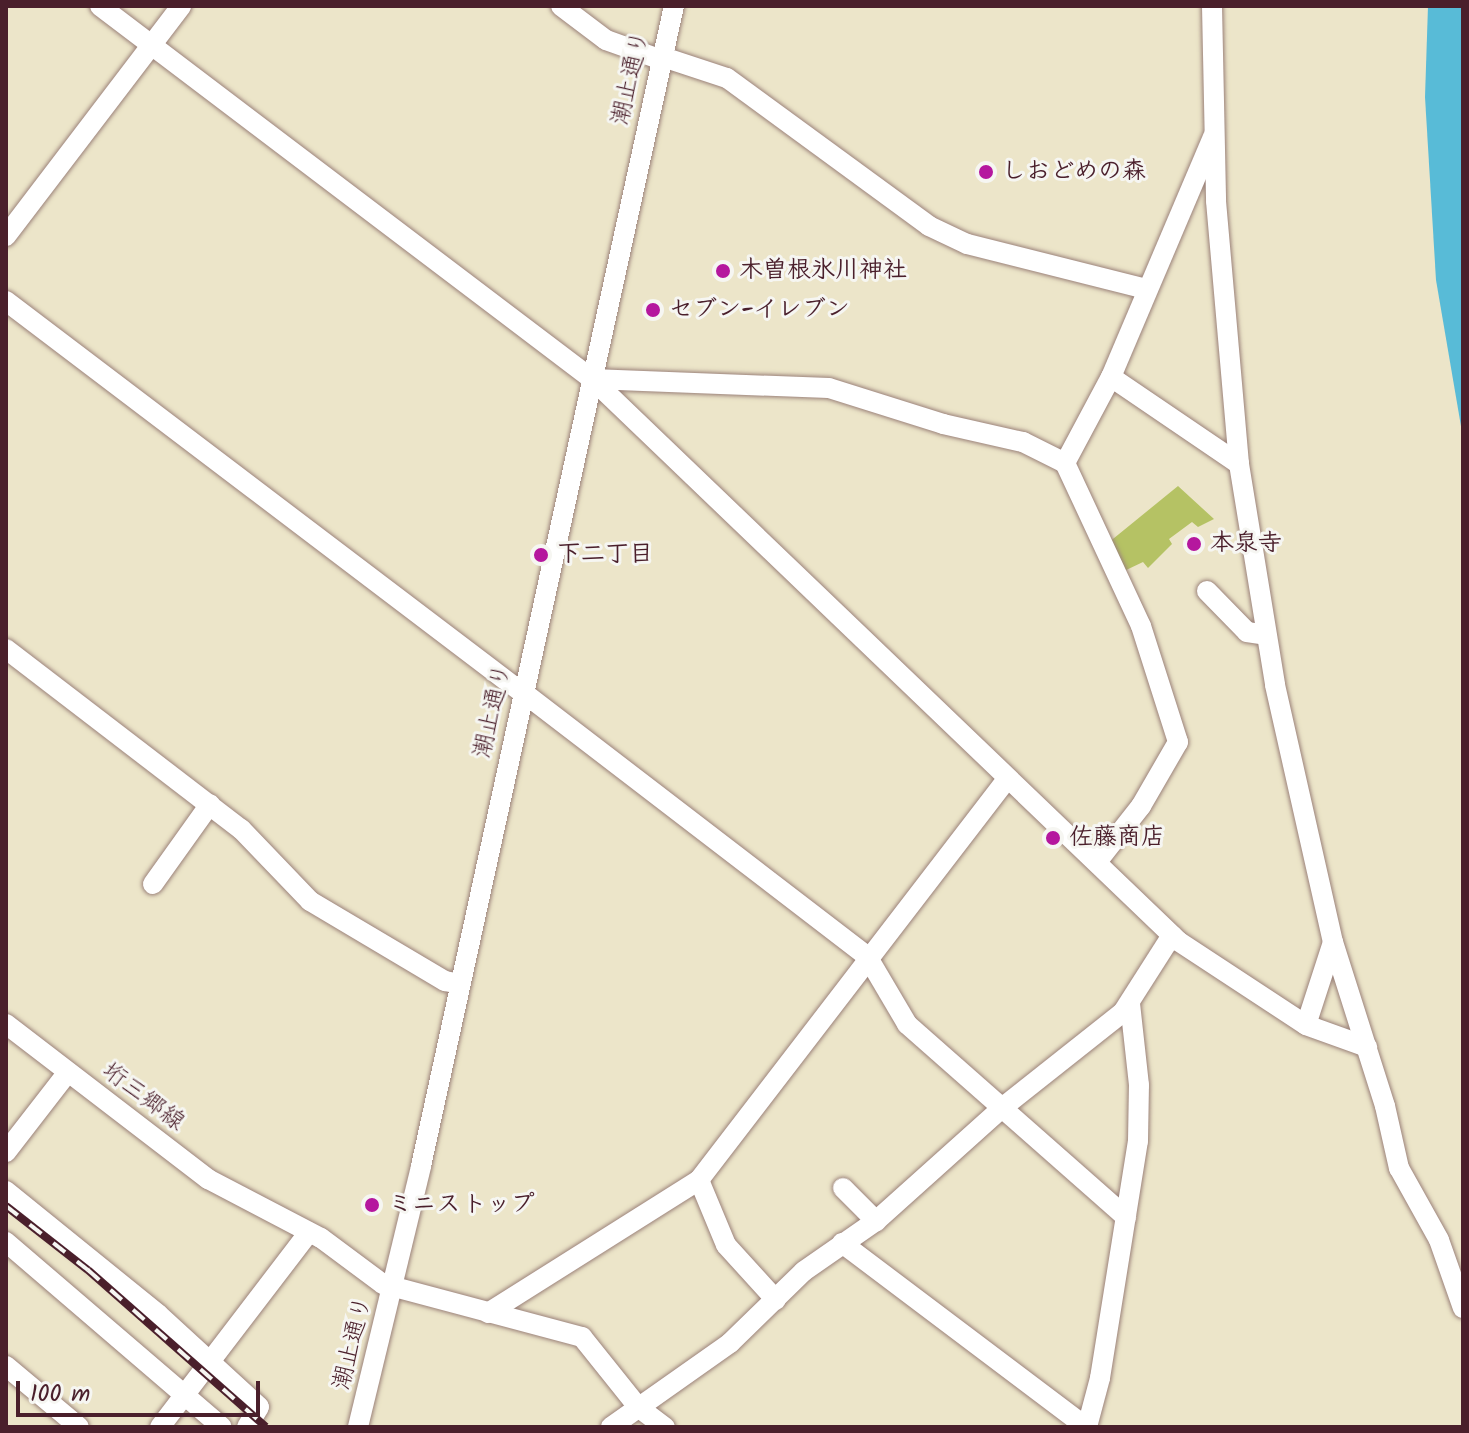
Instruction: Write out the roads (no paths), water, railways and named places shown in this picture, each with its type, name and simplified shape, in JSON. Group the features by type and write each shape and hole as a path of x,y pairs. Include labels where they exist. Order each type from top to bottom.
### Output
{"street":[{"path":"100,6 592,379 1172,935 1306,1025 1367,1047"},
{"path":"6,236 181,6"},
{"path":"561,6 606,40 727,78 929,226 967,244 1146,289"},
{"name":"潮止通り","path":"358,1427 394,1288 674,6"},
{"path":"1212,6 1214,134 1224,328 1239,464 1266,635 1333,942 1367,1047 1399,1168 1439,1240 1463,1308"},
{"path":"1065,463 1111,377 1214,134"},
{"path":"6,301 867,956 907,1024 1126,1217"},
{"path":"1111,377 1239,464"},
{"path":"592,379 829,388 943,424 1023,442 1065,463 1141,626 1178,742 1141,806 1097,862"},
{"path":"1207,591 1247,632 1266,635"},
{"path":"6,649 241,829 310,901 445,981 460,984"},
{"path":"488,1313 699,1180 867,956 1007,779"},
{"path":"153,884 210,804"},
{"path":"611,1427 730,1343 804,1271 876,1221 1002,1108 1130,1004 1172,935"},
{"path":"1306,1025 1333,942"},
{"path":"842,1243 1086,1427 1100,1378 1138,1141 1139,1085 1130,1004"},
{"name":"垳三郷線","path":"6,1024 208,1179 309,1232 394,1288 582,1337 638,1407 665,1427"},
{"path":"6,1152 68,1072"},
{"path":"699,1180 726,1245 776,1300"},
{"path":"843,1188 876,1221"},
{"path":"6,1191 259,1407 247,1427"},
{"path":"160,1427 309,1232"},
{"path":"6,1242 222,1427"},
{"path":"6,1366 79,1427"}],"water":[{"path":"1428,6 1463,6 1463,438 1436,280 1425,97"}],"railway":[{"path":"6,1206 88,1270 266,1427"}],"place":[{"name":"しおどめの森","path":"986,172"},
{"name":"木曽根氷川神社","path":"723,271"},
{"name":"セブン-イレブン","path":"653,310"},
{"name":"本泉寺","path":"1194,544"},
{"name":"下二丁目","path":"541,555"},
{"name":"佐藤商店","path":"1053,838"},
{"name":"ミニストップ","path":"372,1205"}]}
